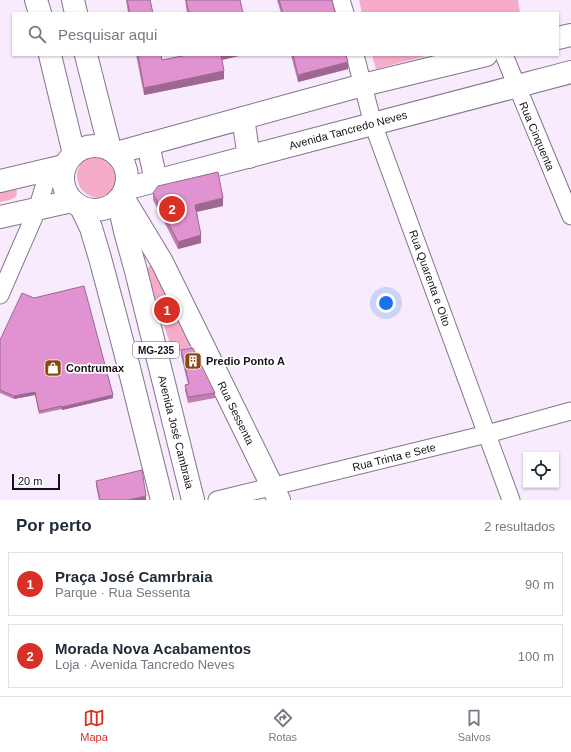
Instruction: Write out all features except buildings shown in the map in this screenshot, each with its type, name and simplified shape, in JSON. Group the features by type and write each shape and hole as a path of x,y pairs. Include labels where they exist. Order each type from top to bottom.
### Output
{"street":[{"path":"36,0 40,12"},
{"path":"72,0 76,12"},
{"path":"342,0 345,12"},
{"path":"559,38 571,35"},
{"path":"0,181 62,163 77,151 90,146 99,145 113,151 123,160 127,170 128,180 122,195 114,205 104,209 91,210 77,204 66,194 63,185 62,163 50,56"},
{"path":"86,56 113,151"},
{"name":"Rua Quarenta e Oito","path":"355,56 374,124 511,500"},
{"path":"113,151 148,144 363,85 482,56"},
{"name":"Rua Cinquenta","path":"504,56 571,216"},
{"name":"Avenida Tancredo Neves","path":"122,195 156,181 571,72"},
{"path":"243,118 249,157"},
{"path":"148,144 156,181"},
{"path":"0,295 37,210 62,163"},
{"name":"Rua Sessenta","path":"122,195 162,262 275,493"},
{"name":"Avenida José Cambraia","path":"122,195 125,231 193,500"},
{"path":"0,218 37,210 77,204"},
{"name":"MG-235","path":"77,204 91,228 102,265 162,500"},
{"path":"136,272 144,264 149,262 162,262"},
{"name":"Rua Trinta e Sete","path":"217,500 275,493 571,410"}],"shaded area":[{"path":"359,0 518,0 520,12 362,12"},
{"path":"372,56 426,56 376,69"},
{"path":"99,154 111,158 117,164 121,176 117,188 111,194 99,198 87,194 81,188 77,176 81,164 87,158"},
{"path":"0,187 16,188 17,192 15,197 10,200 0,202"},
{"path":"149,266 153,266 155,268 191,347 173,353 147,273"}],"place":[{"name":"Morada Nova Acabamentos","path":"172,209"},
{"name":"Praça José Camrbraia","path":"167,310"},
{"name":"Predio Ponto A","path":"193,361"},
{"name":"Contrumax","path":"53,368"}]}
